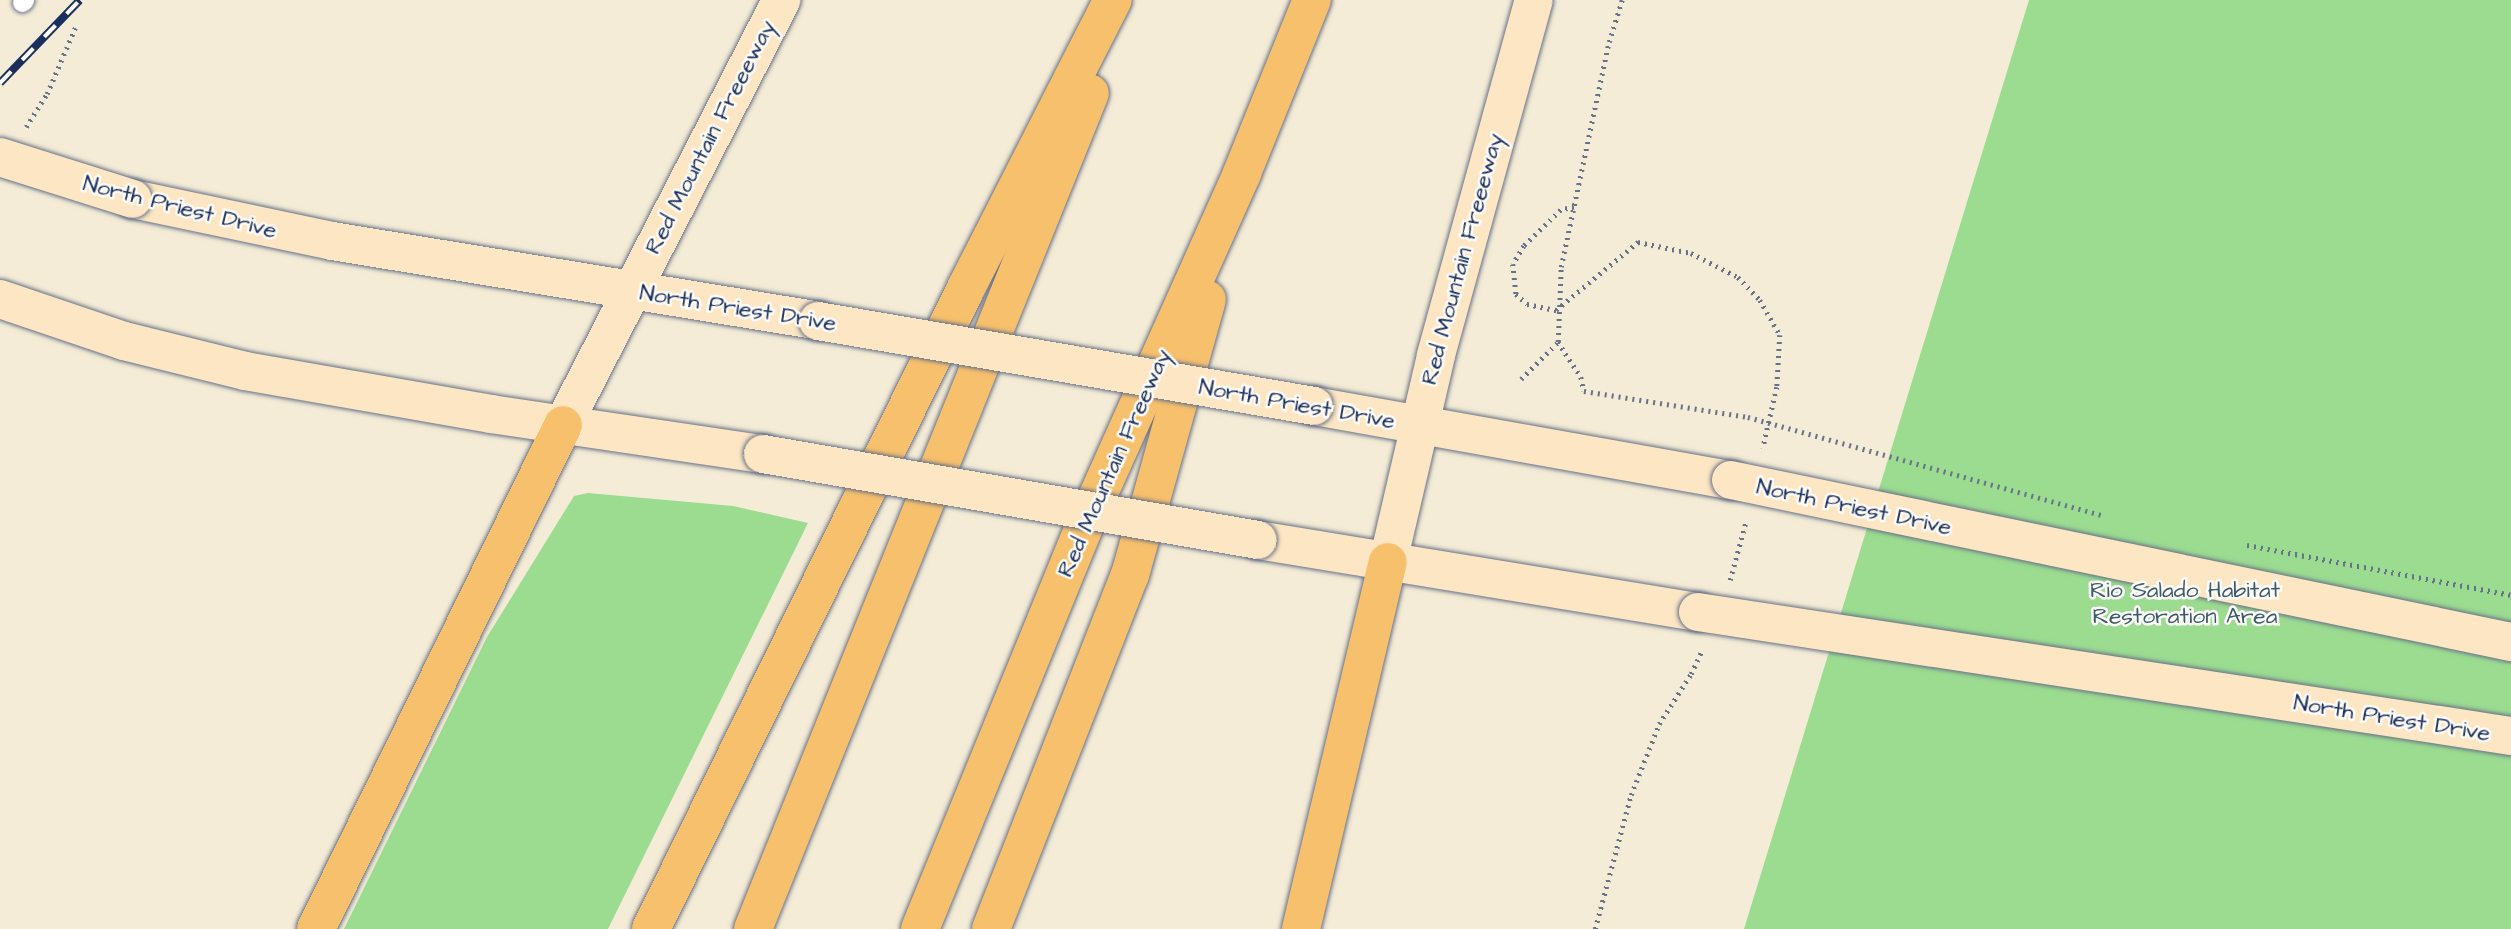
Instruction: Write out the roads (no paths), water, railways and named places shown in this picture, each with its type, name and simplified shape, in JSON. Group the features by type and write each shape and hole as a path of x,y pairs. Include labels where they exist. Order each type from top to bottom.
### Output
{"highway":[{"path":"650,929 965,288 1114,0"},
{"path":"753,929 1010,300 1125,0"},
{"name":"Red Mountain Freeway","path":"920,929 1083,529 1242,173 1312,0"},
{"path":"991,929 1130,575 1242,173"},
{"path":"316,929 563,425"},
{"path":"1301,929 1388,562"}],"main road":[{"name":"Red Mountain Freeeway","path":"563,425 781,0"},
{"name":"Red Mountain Freeeway","path":"1388,562 1419,425 1534,0"},
{"name":"North Priest Drive","path":"10,147 133,199 332,242 818,321 1731,480 2511,642"},
{"name":"North Priest Drive","path":"0,299 124,341 245,371 563,425 763,454 1388,562 1698,612 2511,736"}],"railway":[{"path":"0,83 80,0"}],"park label":[{"name":"Rio Salado Habitat Restoration Area","path":"2185,603"}]}
